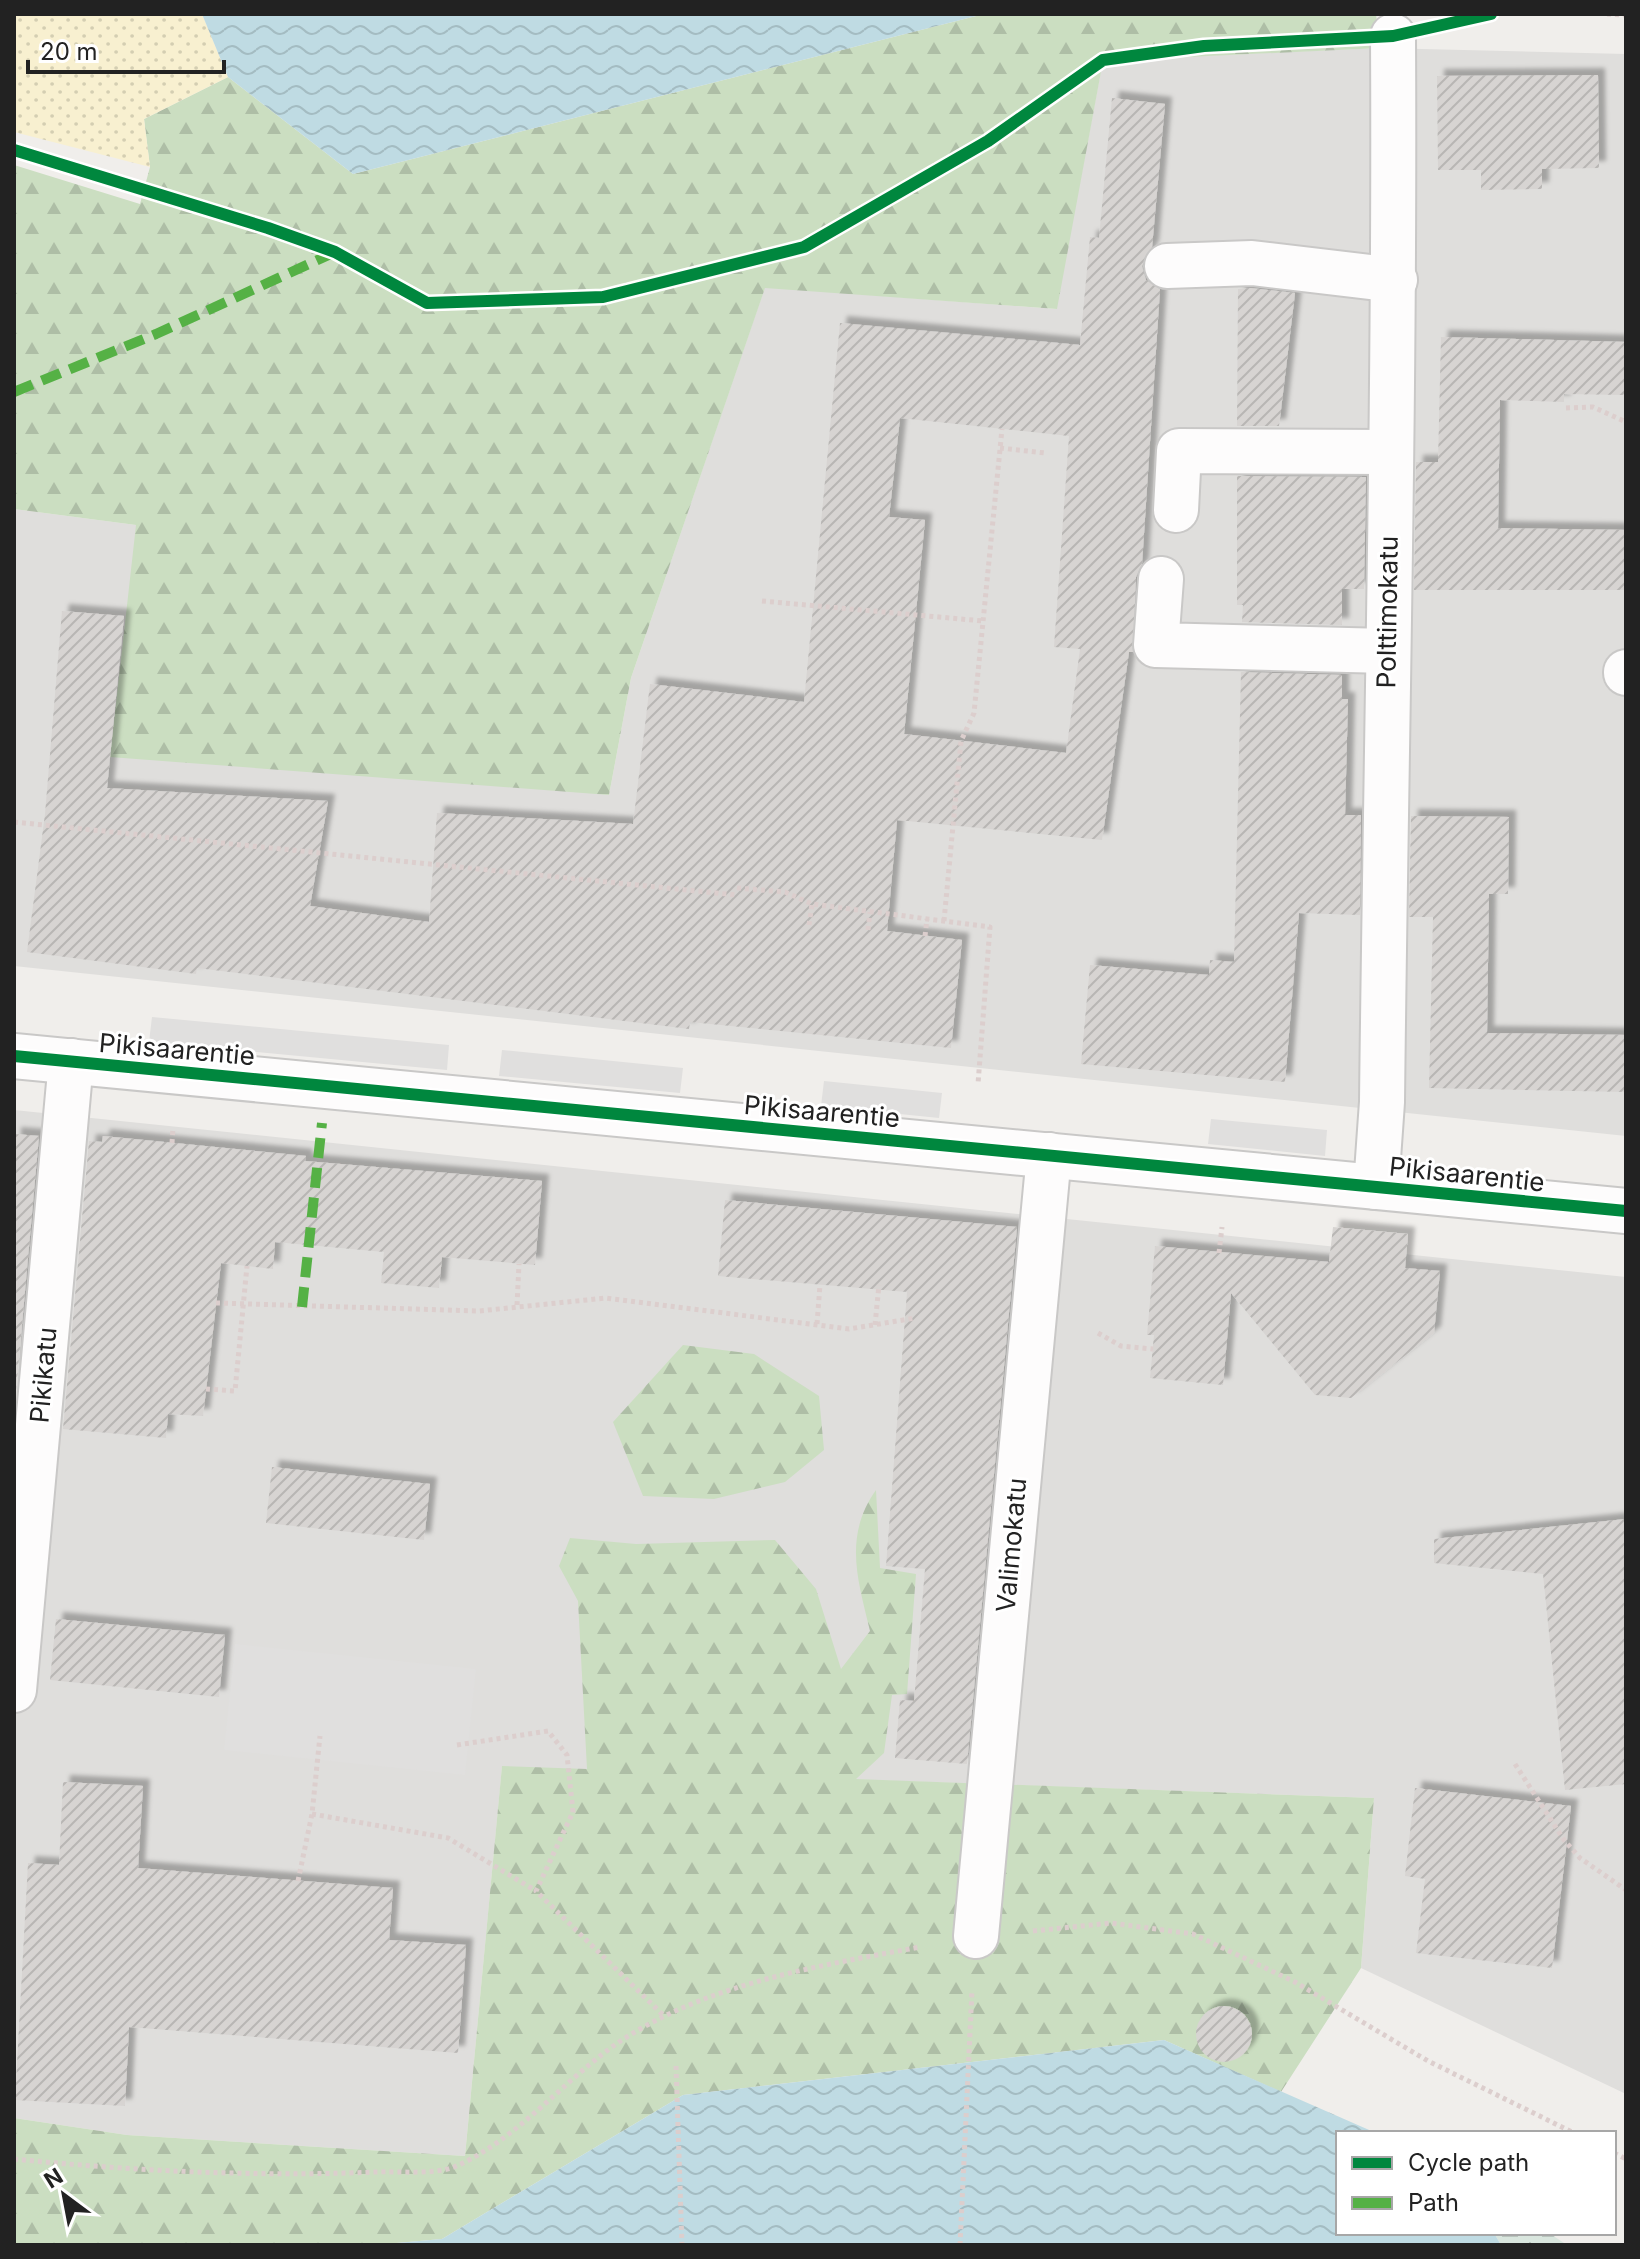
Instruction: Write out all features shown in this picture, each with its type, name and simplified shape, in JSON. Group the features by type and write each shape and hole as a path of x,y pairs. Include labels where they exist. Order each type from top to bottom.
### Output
{"street":[{"name":"Polttimokatu","path":"1376,1187 1382,1102 1395,280 1393,36"},
{"path":"1167,266 1252,263 1395,280"},
{"path":"1176,510 1179,451 1390,452"},
{"path":"1161,579 1156,645 1387,651"},
{"name":"Pikisaarentie","path":"14,1056 1626,1211"},
{"name":"Pikikatu","path":"14,1690 71,1061"},
{"name":"Valimokatu","path":"976,1936 1049,1155"}],"path":[{"path":"14,150 268,228 335,252 427,303 603,297 804,247 988,141 1103,60 1204,46 1393,36 1491,14"},
{"path":"1607,14 1626,15"},
{"path":"1566,408 1593,407 1626,422"},
{"path":"944,921 961,741 974,713 1002,429"},
{"path":"1000,448 1045,453"},
{"path":"762,601 983,621"},
{"path":"14,822 736,891 785,892 812,904 990,927 978,1084"},
{"path":"809,925 812,904"},
{"path":"868,930 870,912"},
{"path":"925,936 927,919"},
{"path":"172,1143 173,1129"},
{"path":"517,1305 519,1264"},
{"path":"206,1389 235,1391 247,1266"},
{"path":"817,1324 820,1285"},
{"path":"875,1325 879,1285"},
{"path":"216,1303 479,1311 606,1298 849,1329 915,1318"},
{"path":"1098,1333 1121,1346 1153,1349"},
{"path":"457,1745 548,1731 567,1755 573,1812 536,1891"},
{"path":"298,1881 312,1814 320,1736"},
{"path":"1515,1764 1564,1840 1580,1858 1626,1890"},
{"path":"312,1814 448,1838 536,1891 663,2015"},
{"path":"14,2159 99,2167 291,2176 450,2168 486,2151 581,2070 663,2015 690,2002 829,1964 976,1936 1111,1923 1193,1934 1295,1982 1428,2061 1570,2131"},
{"path":"960,2245 969,2037"},
{"path":"676,2066 682,2245"}],"shaded area":[{"path":"1380,48 1626,54 1626,1136 14,966 14,509 136,525 609,795 631,678 765,287 1056,309 1103,60"},
{"path":"152,1017 449,1045 447,1070 149,1042"},
{"path":"502,1050 683,1068 680,1093 499,1076"},
{"path":"824,1081 942,1093 939,1118 821,1106"},
{"path":"14,1110 1626,1277 1626,2094 1361,1968 1374,1798 502,1767 465,2156 127,2135 14,2118"},
{"path":"1211,1119 1327,1130 1325,1156 1208,1144"},
{"path":"235,1644 476,1669 465,1775 224,1750"}],"green space":[{"path":"984,14 1376,14 1380,48 1103,61 1057,309 765,288 631,678 609,795 110,757 136,525 14,509 14,165 140,204 150,167 144,119 228,77 353,174"},
{"path":"683,1345 754,1354 819,1396 824,1450 785,1482 714,1499 643,1496 613,1422"},
{"path":"876,1490 880,1568 916,1574 907,1694 892,1695 884,1753 856,1779 1374,1798 1361,1968 1281,2092 1164,2040 683,2095 442,2239 374,2245 14,2245 14,2118 127,2135 465,2156 502,1766 587,1769 578,1601 559,1566 570,1538 636,1544 775,1540 816,1589 841,1669 870,1631 858,1576 856,1542 859,1525"},
{"path":"1495,2235 1552,2235 1567,2245 1501,2245"}],"sand":[{"path":"14,14 202,14 228,77 144,119 150,167 14,132"}],"water":[{"path":"202,14 984,14 353,174 228,77"},
{"path":"1164,2040 1371,2131 1336,2131 1336,2235 1495,2235 1501,2245 374,2245 442,2239 683,2095"}],"building":[{"path":"1598,75 1599,168 1542,169 1542,189 1481,190 1481,170 1438,170 1437,76"},
{"path":"1112,98 1165,104 1152,247 1142,266 1146,280 1160,289 1142,564 1136,577 1133,652 1129,652 1102,840 897,820 887,931 962,940 951,1048 690,1022 689,1029 197,968 196,974 27,952 45,814 62,611 124,616 107,788 328,801 310,906 429,922 437,813 633,824 650,684 804,702 840,323 1080,345 1090,237 1099,238","holes":["900,418 1069,436 1054,647 1080,649 1066,753 904,734 925,520 889,517"]},
{"path":"1238,289 1295,293 1279,426 1237,426"},
{"path":"1441,337 1626,342 1624,395 1564,394 1564,402 1500,400 1498,528 1626,530 1626,590 1414,590 1416,462 1438,462"},
{"path":"1237,476 1366,477 1364,589 1342,589 1342,625 1242,622 1243,605 1237,605"},
{"path":"1241,672 1342,675 1342,699 1348,699 1345,815 1361,815 1360,915 1299,913 1285,1082 1081,1064 1090,965 1209,975 1210,960 1234,962"},
{"path":"1411,816 1509,817 1508,894 1489,894 1487,1033 1626,1035 1626,1092 1429,1088 1433,917 1409,917"},
{"path":"14,1134 39,1136 14,1413"},
{"path":"103,1136 306,1156 305,1161 542,1181 535,1265 442,1257 439,1288 381,1283 384,1252 275,1242 273,1269 221,1263 203,1416 168,1414 166,1438 63,1429 89,1141 102,1142"},
{"path":"725,1200 1017,1227 967,1764 895,1758 900,1700 914,1701 925,1569 886,1566 907,1292 718,1276"},
{"path":"1333,1227 1408,1234 1405,1268 1440,1271 1434,1333 1351,1398 1315,1395 1231,1293 1223,1385 1150,1378 1154,1335 1147,1335 1155,1246 1329,1262"},
{"path":"272,1467 430,1484 424,1540 266,1523"},
{"path":"1626,1519 1626,1784 1565,1790 1543,1574 1434,1563 1434,1539"},
{"path":"56,1619 225,1635 219,1697 50,1680"},
{"path":"63,1782 143,1786 138,1868 393,1888 389,1940 466,1945 458,2053 129,2027 125,2106 15,2100 28,1863 59,1865"},
{"path":"1415,1788 1571,1806 1552,1968 1416,1953 1425,1879 1405,1876"},
{"path":"1224,2006 1244,2014 1252,2034 1244,2054 1224,2062 1204,2054 1196,2034 1204,2014"}],"marked path":[{"path":"14,392 156,334 335,252"},
{"path":"302,1307 322,1123"}],"cycle path":[{"path":"14,150 268,228 335,252 427,303 603,297 804,247 988,141 1103,60 1204,46 1393,36 1491,14"},
{"path":"14,1056 1626,1211"}]}
